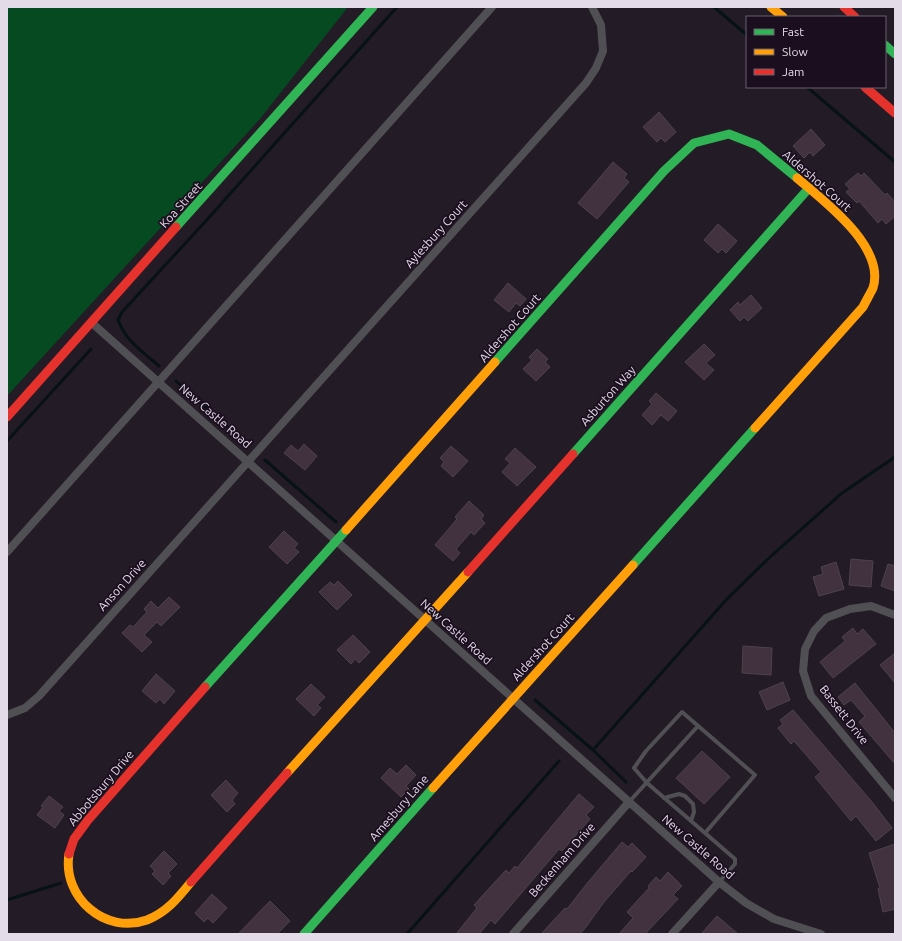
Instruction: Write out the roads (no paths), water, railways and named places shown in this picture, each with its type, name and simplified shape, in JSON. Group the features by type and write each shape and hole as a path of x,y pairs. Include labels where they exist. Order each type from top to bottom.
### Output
{"main road":[{"name":"Koa Street","path":"7,417 373,7"},
{"path":"771,7 782,16"},
{"path":"844,7 854,16"},
{"path":"886,46 895,54"},
{"path":"866,88 895,112"},
{"name":"Aldershot Court","path":"336,540 664,171 694,143 729,134 757,145 809,188 851,226 864,243 871,257 874,270 873,287 863,308 513,698"},
{"name":"Asburton Way","path":"425,620 809,188"},
{"name":"Abbotsbury Drive","path":"336,540 79,831 68,858 69,874 75,892 91,911 112,921 135,923 156,917 170,907 295,764 425,620"},
{"name":"Amesbury Lane","path":"304,934 513,698"}],"street":[{"path":"7,552 492,7"},
{"name":"Aylesbury Court","path":"248,462 586,83 596,68 602,51 601,25 592,7"},
{"name":"New Castle Road","path":"92,323 719,882 746,903 774,919 820,934"},
{"name":"Anson Drive","path":"7,715 25,708 39,696 248,462"},
{"name":"Bassett Drive","path":"895,615 871,606 850,609 826,618 814,631 805,649 803,671 811,696 895,798"},
{"name":"Beckenham Drive","path":"512,934 629,802"},
{"path":"672,934 719,882"}],"lane":[{"path":"705,833 756,775 682,712 646,751 634,768 647,783 735,859 735,864 719,882"},
{"path":"629,802 698,726"},
{"path":"664,798 679,794 685,796 693,804 694,812 691,822"}],"waterway":[{"path":"159,366 130,340 121,327 118,320 122,312 204,223 397,7"},
{"path":"714,7 746,34"},
{"path":"808,88 895,162"},
{"path":"7,441 91,349"},
{"path":"176,381 248,445"},
{"path":"593,750 727,599 769,558 842,493 895,457"},
{"path":"265,460 336,522"},
{"path":"535,700 593,750 626,782"},
{"path":"407,934 559,761"},
{"path":"7,900 61,883"}]}
